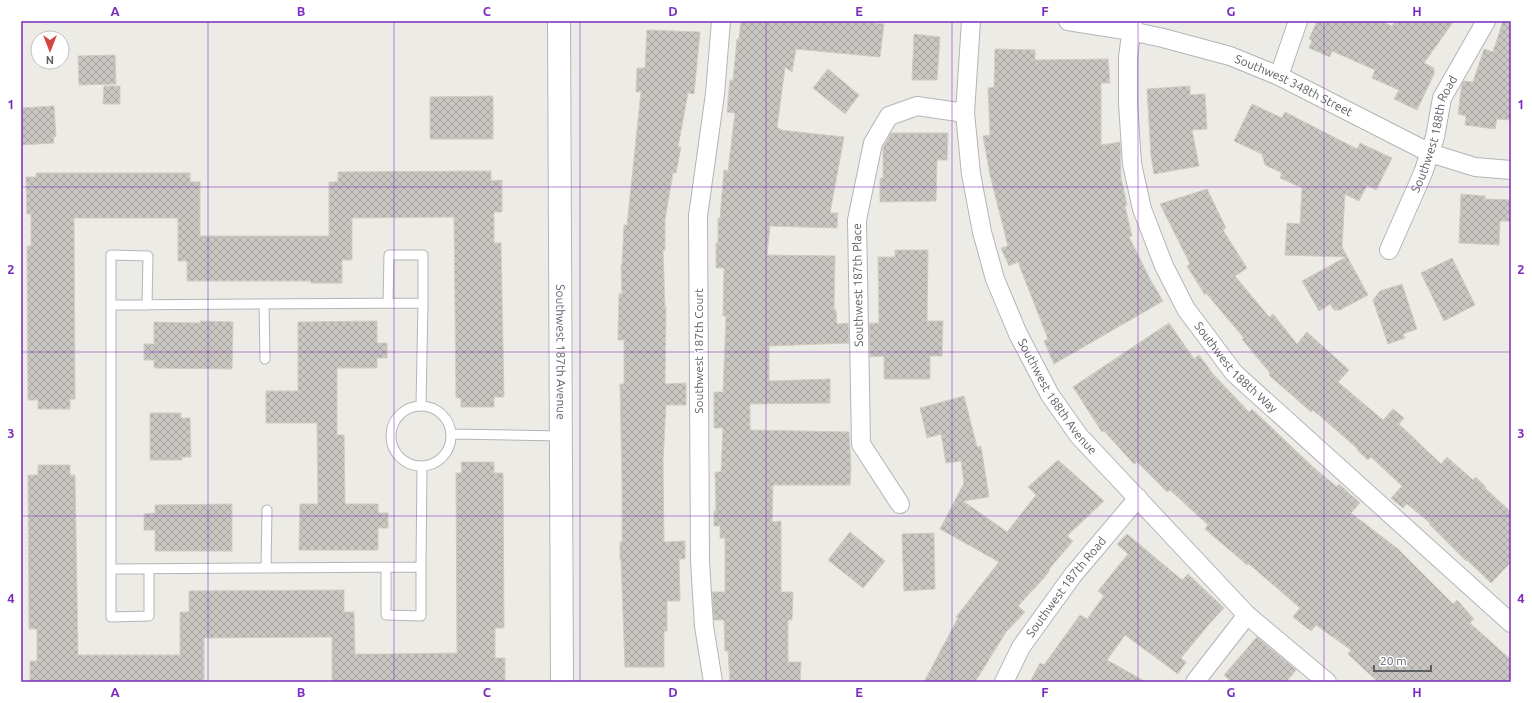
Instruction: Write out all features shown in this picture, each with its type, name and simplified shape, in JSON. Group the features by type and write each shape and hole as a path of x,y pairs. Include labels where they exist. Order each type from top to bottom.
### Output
{"street":[{"name":"Southwest 187th Avenue","path":"559,21 562,682"},
{"name":"Southwest 187th Court","path":"713,682 704,626 700,561 698,216 715,94 721,21"},
{"name":"Southwest 188th Avenue","path":"971,21 965,113 971,174 982,232 996,279 1018,334 1050,395 1079,436 1247,615 1327,682"},
{"name":"Southwest 348th Street","path":"1068,21 1132,26 1163,38 1230,56 1279,76 1430,153 1475,166 1511,170"},
{"path":"1279,76 1298,21"},
{"name":"Southwest 188th Road","path":"1389,250 1430,153 1435,137 1442,98 1486,21"},
{"name":"Southwest 188th Way","path":"1132,26 1128,57 1128,103 1132,164 1145,216 1164,266 1186,308 1234,373 1511,623"},
{"name":"Southwest 187th Place","path":"900,504 861,444 857,220 873,143 889,116 917,106 965,113"},
{"name":"Southwest 187th Road","path":"1004,682 1021,647 1073,574 1138,498"},
{"path":"1194,682 1247,615"}],"lane":[{"path":"147,305 148,256 110,255 111,617 149,616 149,569"},
{"path":"388,304 389,255 422,255 421,405"},
{"path":"264,304 265,359"},
{"path":"111,305 422,304"},
{"path":"421,405 439,411 450,425 452,434 451,444 447,453 432,465 422,466 412,465 403,461 396,454 392,446 390,436 392,426 396,418 403,411 421,405"},
{"path":"452,434 561,436"},
{"path":"386,567 386,615 421,616 422,466"},
{"path":"266,568 267,510"},
{"path":"111,569 421,567"}],"building":[{"path":"741,21 857,21 884,24 880,57 796,49 792,72 785,67 777,128 781,129 780,130 844,137 830,213 838,213 837,228 770,226 767,255 835,256 834,310 836,310 837,324 848,323 849,343 769,346 769,381 830,379 830,403 750,404 750,430 849,432 851,466 850,485 773,485 772,522 781,521 781,592 793,592 792,620 788,620 788,662 801,662 800,682 730,682 728,651 725,651 724,620 714,620 712,592 725,592 725,538 720,538 720,526 714,526 714,511 716,511 715,472 721,472 723,428 714,428 714,392 723,392 726,316 723,316 724,268 716,268 716,243 718,243 718,218 720,218 724,170 728,171 735,113 727,112 730,80 733,80 737,39 739,39"},
{"path":"1317,21 1380,21 1392,26 1395,21 1454,21 1424,63 1434,68 1434,74 1417,110 1394,99 1399,90 1372,78 1375,70 1332,51 1330,57 1309,48 1312,40 1309,39"},
{"path":"1503,21 1511,21 1511,120 1497,119 1495,129 1465,125 1466,116 1458,114 1462,83 1464,81 1473,82 1484,49 1493,52"},
{"path":"647,30 700,32 694,94 688,93 678,147 681,147 676,173 673,173 665,219 665,250 663,250 666,307 665,384 686,383 686,405 666,405 663,460 664,542 685,541 685,559 679,559 680,601 667,601 667,631 664,631 664,667 625,667 620,560 620,542 622,542 622,483 620,384 624,384 624,340 618,340 619,294 622,294 621,265 624,225 627,225 641,92 636,92 637,68 645,68"},
{"path":"914,34 940,37 937,80 912,80"},
{"path":"995,49 1035,50 1035,60 1108,59 1110,83 1101,83 1101,145 1120,142 1121,178 1127,205 1125,206 1132,236 1129,237 1151,281 1163,301 1054,364 1044,341 1048,339 1018,262 1009,266 1001,248 1008,246 990,175 983,136 990,135 988,88 994,87"},
{"path":"115,55 116,84 79,85 78,56"},
{"path":"828,69 859,95 845,114 813,88"},
{"path":"104,86 120,86 120,104 103,104"},
{"path":"1190,86 1190,95 1205,94 1207,129 1192,130 1199,166 1154,174 1151,156 1147,89"},
{"path":"493,96 493,139 430,139 430,97"},
{"path":"1252,104 1282,118 1285,112 1357,149 1360,143 1392,158 1376,190 1367,185 1359,201 1345,194 1342,247 1368,295 1340,310 1334,310 1330,304 1319,311 1302,281 1346,257 1285,255 1287,223 1300,224 1302,188 1280,178 1282,173 1265,165 1262,154 1234,141"},
{"path":"54,106 56,137 53,137 54,143 21,145 21,108"},
{"path":"891,133 948,133 947,160 937,160 936,201 880,202 880,178 883,178 883,148"},
{"path":"491,171 491,181 502,180 502,212 494,212 494,243 501,243 504,397 494,397 494,407 461,407 461,398 456,398 454,217 352,218 352,260 342,260 342,283 311,283 311,281 187,281 187,261 178,261 178,218 74,218 75,399 70,399 70,409 38,409 38,400 28,400 27,246 31,246 31,214 27,214 26,177 36,177 36,173 190,173 190,182 200,182 200,236 329,236 329,182 338,182 338,172"},
{"path":"1207,189 1226,228 1223,230 1247,268 1235,276 1269,317 1273,314 1297,344 1307,332 1349,370 1338,382 1383,420 1393,409 1404,418 1399,424 1441,464 1447,457 1473,480 1476,477 1486,487 1485,488 1511,512 1511,562 1491,583 1467,560 1466,561 1429,524 1430,523 1407,504 1403,508 1391,498 1402,486 1371,457 1368,460 1357,450 1358,449 1313,410 1311,412 1269,375 1270,373 1242,339 1244,338 1206,293 1205,295 1187,266 1190,264 1160,204"},
{"path":"1461,194 1485,196 1485,199 1511,200 1511,221 1500,221 1499,245 1459,243"},
{"path":"895,250 928,250 927,321 943,321 942,356 930,356 930,379 884,379 884,356 870,357 869,323 879,323 878,257 895,257"},
{"path":"1452,258 1475,305 1444,321 1421,273"},
{"path":"1402,284 1417,329 1403,334 1405,338 1388,344 1373,300 1380,291"},
{"path":"200,321 233,322 232,369 154,368 154,360 144,360 144,344 154,344 154,322 200,323"},
{"path":"377,321 377,343 387,343 387,358 377,358 377,368 337,368 337,435 344,435 345,504 378,504 378,513 388,513 388,528 378,528 378,550 299,550 300,504 318,504 317,423 266,423 266,391 298,391 298,322"},
{"path":"1169,323 1194,359 1199,355 1213,374 1249,412 1252,409 1313,467 1337,487 1339,484 1360,503 1351,513 1398,549 1453,604 1457,600 1474,619 1470,623 1511,660 1511,682 1378,682 1348,654 1351,650 1316,625 1311,631 1293,617 1300,608 1249,564 1247,565 1205,529 1208,525 1170,490 1167,492 1137,462 1134,464 1104,431 1102,432 1073,387"},
{"path":"964,396 977,447 981,446 989,497 963,501 1007,532 1036,495 1028,487 1058,460 1104,501 1067,536 1073,541 1049,569 1050,570 1044,578 1018,606 1025,612 1006,632 975,682 924,682 958,618 956,617 999,562 940,529 964,483 961,461 946,463 941,434 927,438 920,408"},
{"path":"150,413 181,413 181,418 190,418 191,457 182,457 182,460 150,460"},
{"path":"461,462 494,462 494,473 503,473 504,628 495,628 495,658 505,658 505,682 332,682 332,637 204,638 204,682 30,682 30,661 37,661 37,629 29,629 28,475 38,475 38,465 70,465 70,475 75,475 78,655 180,655 180,612 189,612 189,591 344,590 344,612 354,612 355,654 388,654 457,653 456,473 462,473"},
{"path":"232,504 232,551 155,551 155,530 144,530 144,514 155,513 155,505"},
{"path":"850,532 885,561 863,588 828,560"},
{"path":"934,533 935,589 904,591 902,534"},
{"path":"1127,534 1182,580 1188,574 1224,608 1181,658 1186,662 1178,674 1125,635 1107,660 1146,682 1030,682 1040,663 1044,665 1080,615 1087,619 1104,596 1098,591 1128,554 1117,544"},
{"path":"1257,637 1296,670 1286,682 1231,682 1224,675"}]}
